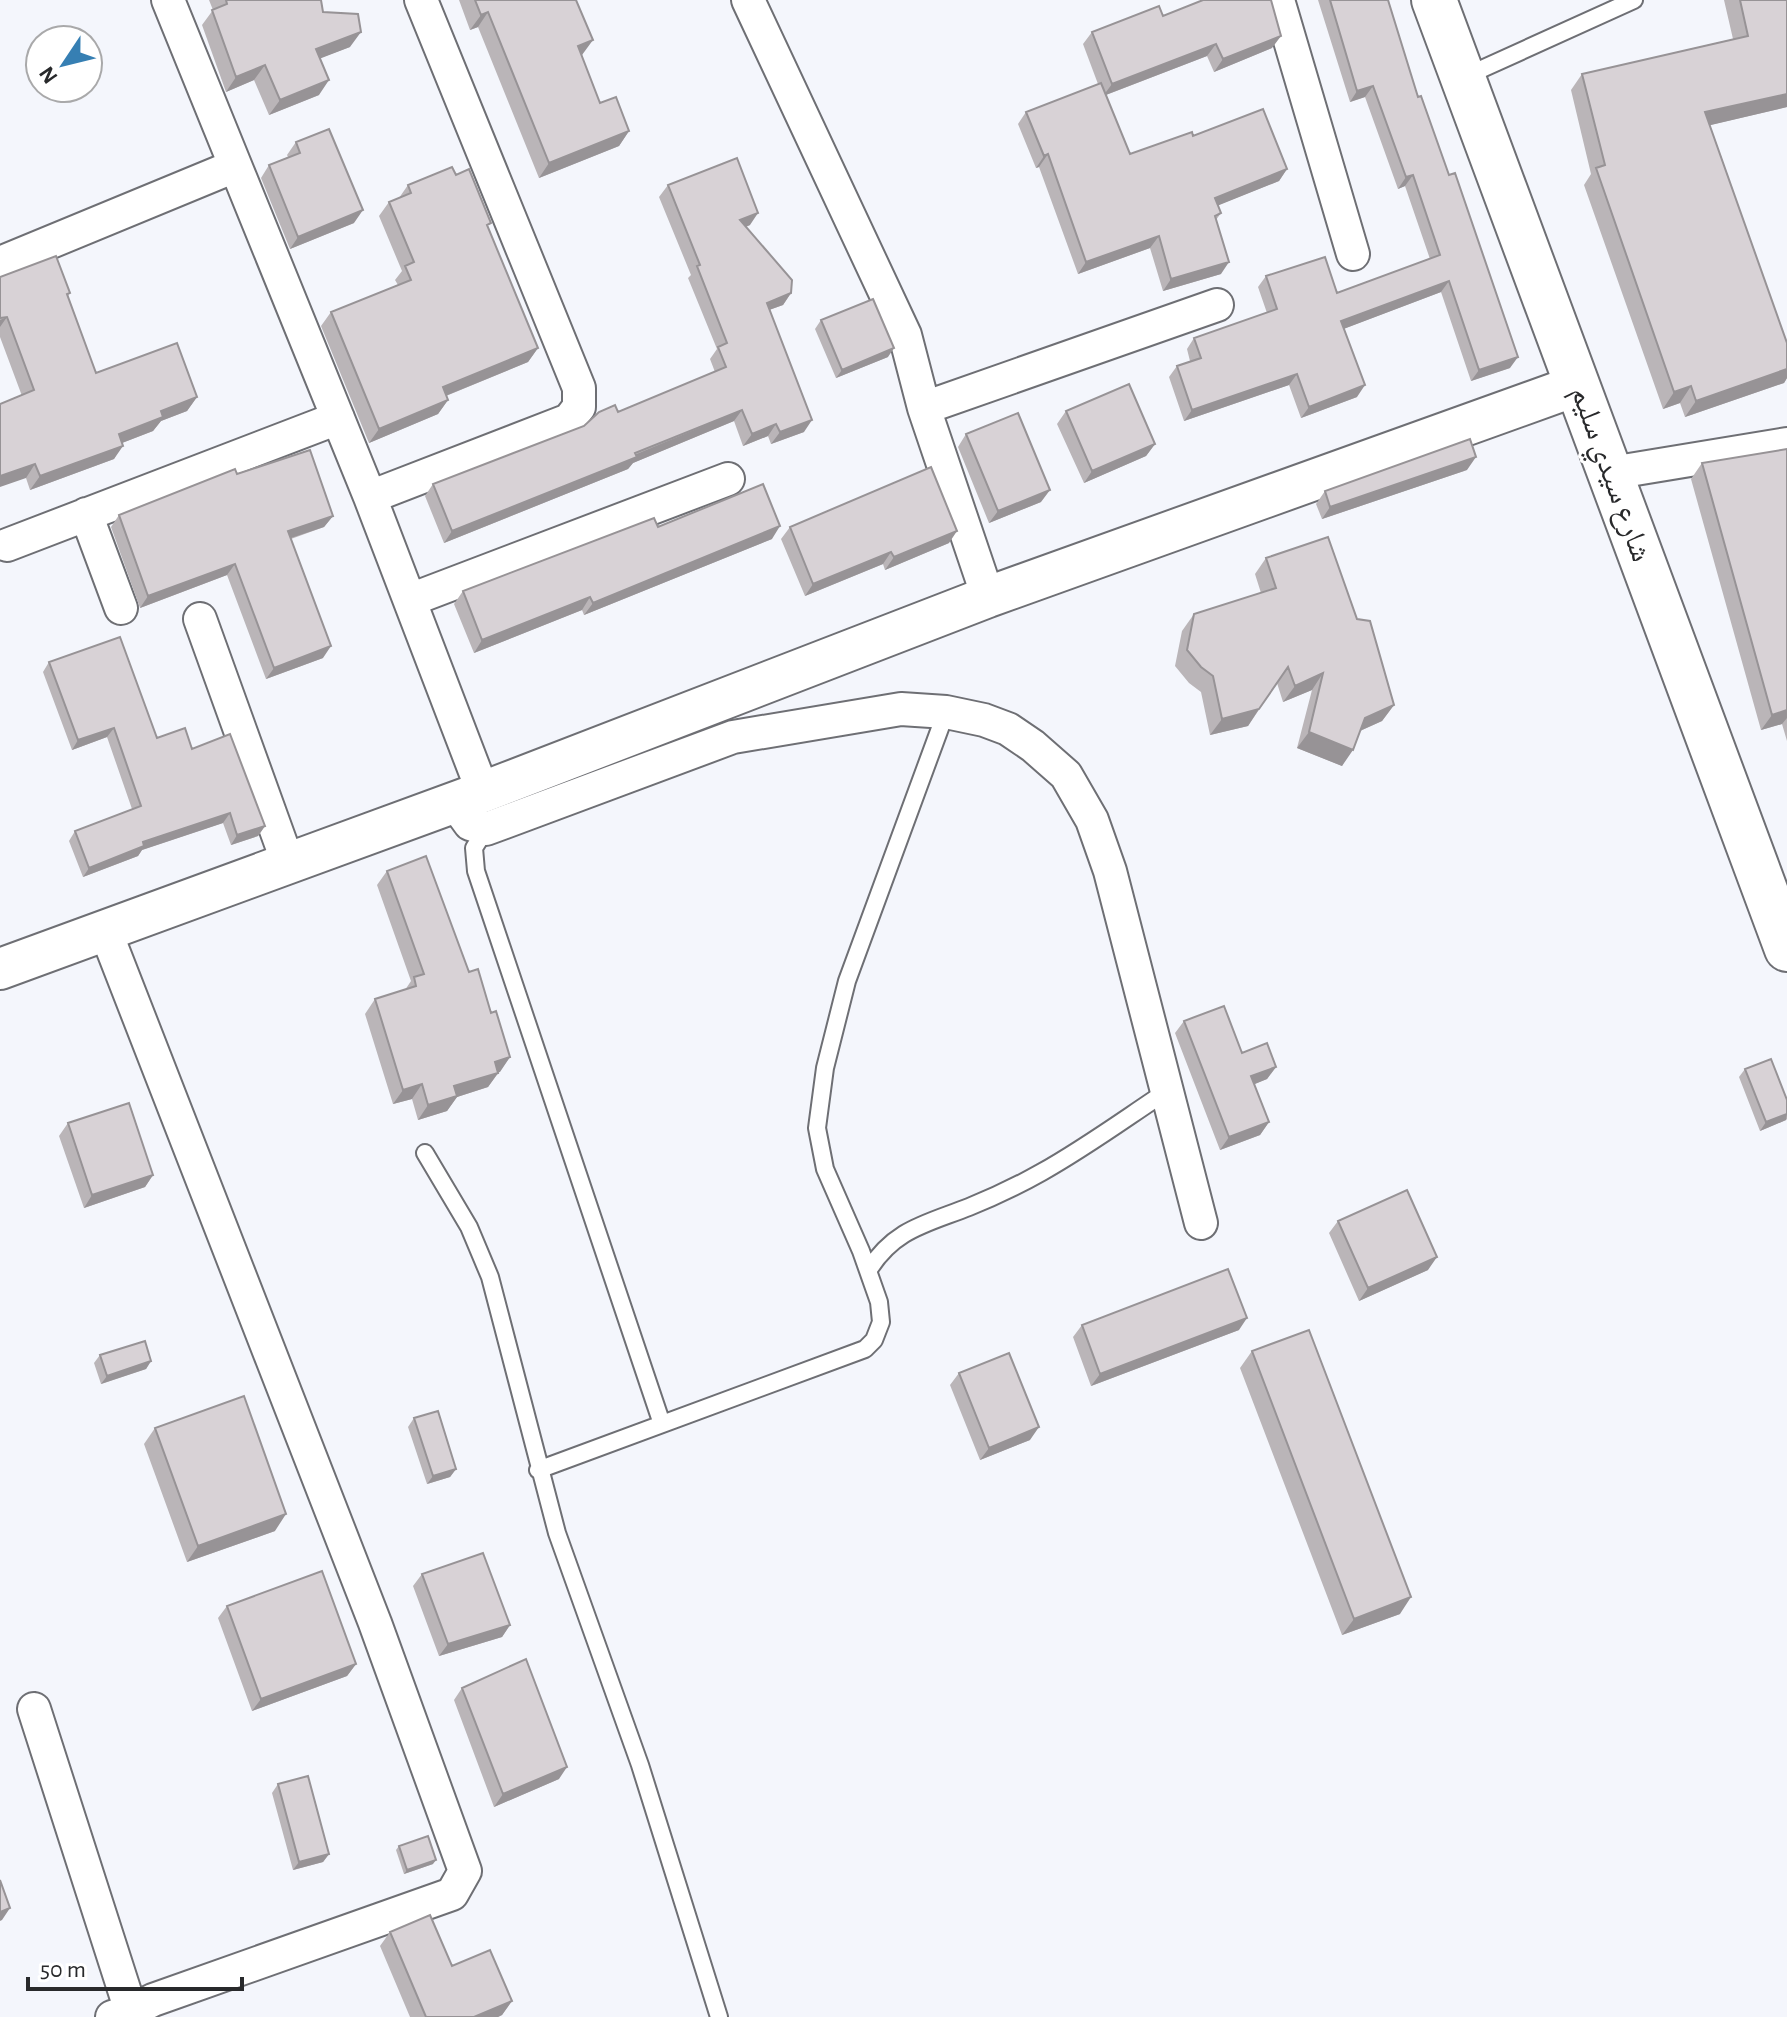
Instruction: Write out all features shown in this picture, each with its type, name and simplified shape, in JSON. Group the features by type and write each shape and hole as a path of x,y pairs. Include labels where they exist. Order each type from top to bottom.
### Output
{"main road":[{"name":"شارع سيدي سليم","path":"1434,0 1787,949"}],"street":[{"path":"168,0 410,600 474,807"},
{"path":"370,497 569,420 579,407 579,388 421,0"},
{"path":"748,0 905,335 924,408 988,597"},
{"path":"1278,0 1353,254"},
{"path":"0,263 235,166"},
{"path":"924,408 1217,305"},
{"path":"474,807 988,597 1578,385"},
{"path":"7,545 338,418"},
{"path":"1611,473 1787,444"},
{"path":"410,600 728,479"},
{"path":"86,514 121,608"},
{"path":"200,619 288,863"},
{"path":"0,969 288,863 474,807 733,737 901,709 946,712 984,720 1008,729 1066,775 1092,820 1110,871 1201,1223"},
{"path":"34,1709 124,2015 153,2000 452,1894 465,1871 369,1608 105,930"}],"lane":[{"path":"1463,77 1634,0"},
{"path":"538,1470 865,1349 874,1340 881,1322 879,1302 825,1169 817,1128 825,1068 847,981 946,712"},
{"path":"474,807 476,871 662,1424"},
{"path":"868,1271 893,1240 923,1223 969,1207 1044,1171 1167,1091"},
{"path":"425,1153 469,1227 490,1277 538,1470 557,1533 640,1765 719,2017"}],"building":[{"path":"226,0 321,0 323,12 358,14 361,32 316,49 329,80 280,100 265,65 236,77 212,10 227,4"},
{"path":"475,0 576,0 593,40 578,46 600,103 616,97 629,131 549,163 488,12 481,15"},
{"path":"1203,0 1271,0 1281,36 1223,59 1216,44 1112,84 1092,32 1159,6 1163,16"},
{"path":"1330,0 1388,0 1418,97 1421,96 1449,175 1455,173 1518,357 1479,370 1449,281 1341,321 1365,385 1309,407 1297,374 1192,410 1177,366 1201,358 1194,338 1277,309 1266,276 1325,257 1337,293 1440,255 1413,175 1406,177 1373,86 1357,91"},
{"path":"1740,0 1787,0 1787,94 1705,112 1787,343 1787,369 1696,401 1691,386 1674,392 1596,168 1605,165 1582,74 1748,36"},
{"path":"1101,83 1130,154 1192,132 1193,136 1263,109 1287,169 1215,198 1221,213 1215,216 1229,262 1171,279 1159,236 1086,262 1048,154 1044,156 1026,112"},
{"path":"329,129 363,210 298,237 269,165 300,153 296,142"},
{"path":"737,158 758,213 740,220 792,280 791,293 767,303 812,420 780,432 776,424 752,434 742,410 635,453 637,457 452,531 433,484 584,426 599,412 615,405 618,412 726,367 718,347 727,343 668,185"},
{"path":"452,167 456,175 469,169 491,223 487,225 538,348 443,387 448,400 379,429 331,312 411,280 405,266 414,262 389,202 411,193 408,185"},
{"path":"56,256 96,373 177,343 197,397 161,411 163,417 119,434 123,446 40,476 35,464 0,476 0,404 34,390 7,317 0,318 0,277"},
{"path":"873,299 894,348 842,370 821,320"},
{"path":"1129,384 1155,444 1092,471 1066,411"},
{"path":"1018,413 1050,490 998,511 966,434"},
{"path":"1470,439 1476,457 1330,507 1325,491"},
{"path":"1787,449 1787,710 1772,715 1702,463"},
{"path":"310,450 333,516 288,531 331,646 274,668 235,564 148,596 119,515 235,469 237,474"},
{"path":"931,467 957,531 894,557 891,552 813,584 790,527"},
{"path":"763,484 780,526 593,603 590,597 482,640 463,591 654,518 658,527"},
{"path":"1328,537 1357,619 1370,621 1394,705 1365,718 1353,750 1309,732 1323,673 1295,686 1288,667 1259,709 1222,719 1213,676 1187,650 1194,614 1276,588 1266,558"},
{"path":"120,637 157,738 185,728 192,749 230,734 265,826 237,835 230,813 143,842 144,846 89,868 75,831 141,806 114,728 78,740 49,662"},
{"path":"426,856 469,972 478,969 491,1013 496,1011 510,1057 495,1062 498,1073 454,1086 457,1096 428,1105 422,1084 403,1090 375,999 416,986 414,977 424,974 387,871"},
{"path":"1224,1006 1242,1053 1267,1043 1276,1067 1251,1076 1269,1122 1229,1137 1184,1021"},
{"path":"1771,1059 1787,1100 1787,1114 1766,1122 1745,1069"},
{"path":"129,1103 153,1175 92,1195 68,1123"},
{"path":"1407,1190 1437,1257 1368,1288 1338,1221"},
{"path":"1228,1269 1247,1318 1100,1374 1082,1325"},
{"path":"1309,1330 1411,1597 1354,1619 1252,1351"},
{"path":"145,1341 151,1361 107,1376 100,1355"},
{"path":"1009,1353 1039,1427 989,1448 959,1373"},
{"path":"244,1396 286,1514 198,1546 155,1428"},
{"path":"438,1411 456,1469 433,1476 414,1418"},
{"path":"483,1553 510,1625 448,1644 422,1574"},
{"path":"322,1571 356,1664 261,1699 227,1606"},
{"path":"526,1659 567,1767 503,1794 462,1688"},
{"path":"308,1776 329,1854 299,1862 278,1784"},
{"path":"428,1836 436,1860 407,1870 399,1846"},
{"path":"0,1880 10,1908 0,1912"},
{"path":"430,1915 452,1966 490,1950 512,2001 474,2017 426,2017 390,1932"}]}
